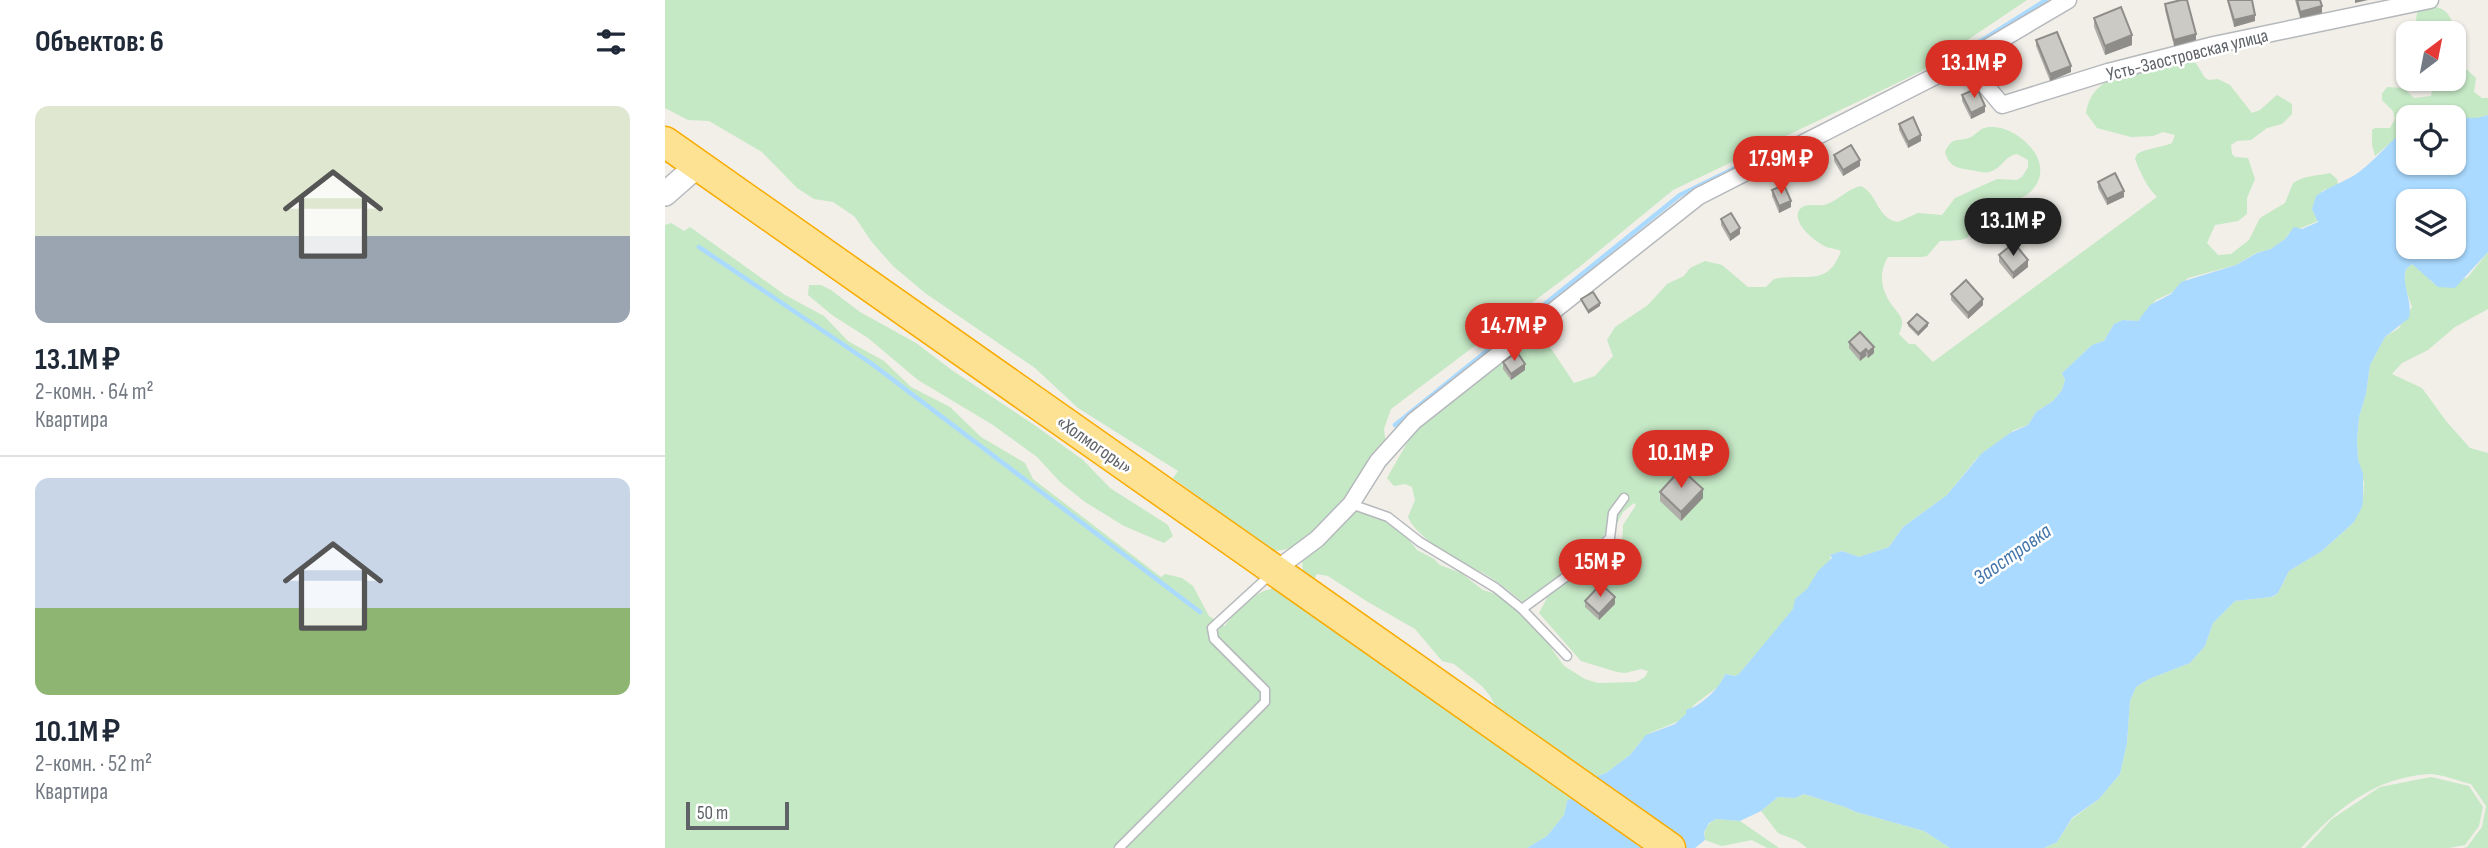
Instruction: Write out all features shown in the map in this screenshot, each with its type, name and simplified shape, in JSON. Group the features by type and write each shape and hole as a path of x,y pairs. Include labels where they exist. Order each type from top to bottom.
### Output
{"highway":[{"name":"«Холмогоры»","path":"665,142 1670,848"}],"street":[{"path":"1274,571 1317,538 1351,504 1378,461 1414,421 1699,196 1965,61 2068,0"},
{"name":"Усть-Заостровская улица","path":"1965,61 2002,105 2108,72 2214,45 2430,0"},
{"path":"665,194 698,165"}],"lane":[{"path":"1523,610 1582,565 1610,538 1613,513 1624,498"},
{"path":"1351,504 1388,517 1420,542 1496,588 1523,610 1567,656"},
{"path":"1119,848 1265,702 1265,690 1214,639 1212,628 1274,571"}],"green space":[{"path":"665,0 2027,0 1920,72 1673,190 1578,268 1391,409 1384,429 1386,445 1335,511 1302,541 1286,549 1271,550 1173,478 1178,471 1078,408 1035,368 925,293 893,266 855,217 833,202 814,199 797,188 762,152 709,121 688,120 665,108"},
{"path":"2437,7 2444,10 2451,21 2416,21 2421,8"},
{"path":"2169,61 2196,63 2205,78 2218,79 2230,85 2252,113 2260,110 2277,95 2292,104 2292,114 2282,124 2267,128 2251,140 2237,141 2231,145 2235,157 2248,158 2255,179 2247,198 2247,214 2238,221 2215,225 2207,243 2218,255 2231,254 2249,240 2260,218 2285,203 2293,183 2307,177 2330,173 2337,179 2338,185 2322,191 2312,209 2318,221 2289,233 2271,249 2256,253 2236,265 2188,278 2171,293 2156,300 2138,321 2123,320 2114,324 2104,341 2092,345 2062,373 2065,380 2062,390 2053,401 2036,412 2028,425 2014,430 1977,458 1947,495 1903,527 1889,547 1859,557 1842,551 1830,555 1831,562 1796,600 1794,609 1739,674 1725,674 1719,686 1694,705 1681,720 1650,733 1630,755 1606,773 1595,777 1567,801 1564,815 1547,836 1527,848 665,848 665,225 671,223 684,231 690,227 785,295 824,316 848,341 884,361 911,387 950,407 981,437 1025,463 1033,479 1161,577 1165,574 1182,578 1193,586 1209,616 1225,626 1253,597 1273,589 1525,759 1482,686 1454,664 1442,661 1415,629 1328,576 1317,574 1313,582 1303,572 1302,559 1348,513 1361,510 1386,522 1407,537 1417,550 1440,565 1461,573 1483,590 1502,596 1539,631 1564,666 1585,679 1598,683 1636,682 1645,677 1648,671 1641,669 1617,672 1581,661 1539,613 1547,598 1544,596 1610,549 1622,547 1623,525 1636,505 1634,503 1623,512 1615,527 1610,515 1604,536 1576,567 1524,603 1489,576 1441,550 1413,525 1408,517 1415,500 1412,487 1405,484 1394,486 1387,478 1415,429 1538,329 1574,383 1595,376 1613,356 1607,340 1615,327 1648,305 1667,284 1705,261 1722,265 1748,287 1766,287 1779,278 1824,274 1836,262 1841,251 1825,246 1807,233 1798,214 1803,207 1827,204 1861,186 1886,216 1898,222 1918,213 1942,215 1955,198 1997,179 2017,180 2028,167 2028,160 2017,154 1994,170 1985,172 1955,166 1945,152 1953,141 1971,137 1984,128 2001,128 2023,140 2038,159 2038,182 2029,193 1978,210 1967,238 1940,241 1927,256 1888,257 1883,270 1884,290 1902,320 1899,334 1909,344 1915,344 1933,362 2157,197 2144,179 2135,159 2141,152 2172,143 2175,135 2163,132 2153,136 2131,137 2097,128 2086,113 2090,100 2104,84 2124,75 2159,70"},
{"path":"2466,69 2476,78 2474,92 2482,98 2488,98 2488,115 2472,120 2466,118 2466,105 2396,105 2396,138 2375,156 2372,130 2390,128 2395,119 2393,111 2382,100 2382,94 2387,87 2396,88 2396,91 2407,91 2414,98 2431,96 2432,91 2466,91"},
{"path":"2488,252 2488,309 2455,327 2428,350 2402,363 2392,374 2422,388 2470,448 2488,453 2488,848 2463,848 2467,847 2482,827 2486,806 2471,784 2429,774 2390,782 2357,798 2328,821 2301,848 2044,848 2057,842 2072,819 2099,799 2120,774 2127,743 2130,701 2136,687 2190,663 2205,646 2213,623 2235,601 2273,597 2278,593 2289,571 2322,551 2354,522 2363,499 2364,483 2358,459 2359,417 2370,365 2385,337 2399,328 2412,307 2404,284 2406,269 2412,264 2433,283 2467,278"},
{"path":"809,285 821,285 831,290 860,312 916,343 1083,460 1110,488 1168,525 1173,536 1164,543 1124,526 1085,502 1060,482 1037,457 993,425 918,380 868,338 832,315 808,295"},
{"path":"2431,777 2469,786 2483,807 2479,826 2465,845 2449,848 2305,848 2332,819 2380,787"},
{"path":"1804,794 1924,831 1950,848 1807,848 1778,833 1761,811 1778,797 1795,798"},
{"path":"1716,819 1740,821 1779,848 1767,848 1752,840 1722,846 1705,840 1706,828"}],"water":[{"name":"Заостровка","path":"2488,115 2488,252 2455,288 2438,287 2412,264 2406,269 2409,318 2385,337 2370,365 2359,417 2357,441 2358,459 2363,474 2363,499 2354,522 2322,551 2289,571 2278,593 2272,597 2235,601 2213,623 2205,646 2190,663 2136,687 2130,701 2127,743 2120,774 2099,799 2072,818 2057,842 2044,848 1950,848 1924,831 1804,794 1795,798 1778,797 1761,811 1740,821 1716,819 1709,823 1704,832 1705,840 1695,848 1527,848 1547,836 1564,815 1567,801 1595,777 1606,773 1630,755 1646,735 1675,724 1686,714 1686,710 1709,696 1725,674 1739,674 1793,609 1795,599 1807,589 1818,571 1832,558 1830,555 1842,551 1859,557 1889,547 1903,527 1947,495 1981,454 2010,433 2028,425 2036,412 2053,401 2062,390 2065,380 2062,373 2092,345 2104,341 2114,324 2123,320 2138,321 2150,305 2171,294 2181,282 2236,265 2257,253 2271,249 2285,239 2294,227 2302,229 2318,222 2312,209 2316,196 2359,172 2395,138 2396,175 2466,175 2466,118"}],"building":[{"path":"2187,0 2196,34 2174,40 2165,4"},
{"path":"2228,0 2252,0 2255,15 2234,20"},
{"path":"2297,0 2320,0 2322,6 2300,12"},
{"path":"2121,7 2132,35 2105,46 2094,18"},
{"path":"2057,32 2071,66 2050,74 2036,40"},
{"path":"1977,88 1985,106 1971,113 1962,95"},
{"path":"1913,117 1921,135 1908,142 1899,124"},
{"path":"1851,145 1860,160 1843,170 1834,155"},
{"path":"2115,173 2124,191 2107,199 2098,182"},
{"path":"1784,185 1791,201 1779,206 1772,190"},
{"path":"1731,213 1740,228 1730,235 1721,219"},
{"path":"2014,243 2028,260 2013,273 1999,255"},
{"path":"1966,280 1983,299 1968,313 1951,294"},
{"path":"1593,292 1600,303 1588,311 1581,299"},
{"path":"1917,314 1928,323 1918,333 1908,323"},
{"path":"1860,332 1874,347 1860,354 1849,342"},
{"path":"1517,352 1525,364 1511,374 1503,362"},
{"path":"1681,469 1703,489 1681,512 1660,492"},
{"path":"1601,584 1615,597 1599,614 1585,601"}],"waterway":[{"path":"1949,61 2046,0"},
{"path":"1395,425 1680,195 1772,150"},
{"path":"699,247 872,364 1200,612"}]}
